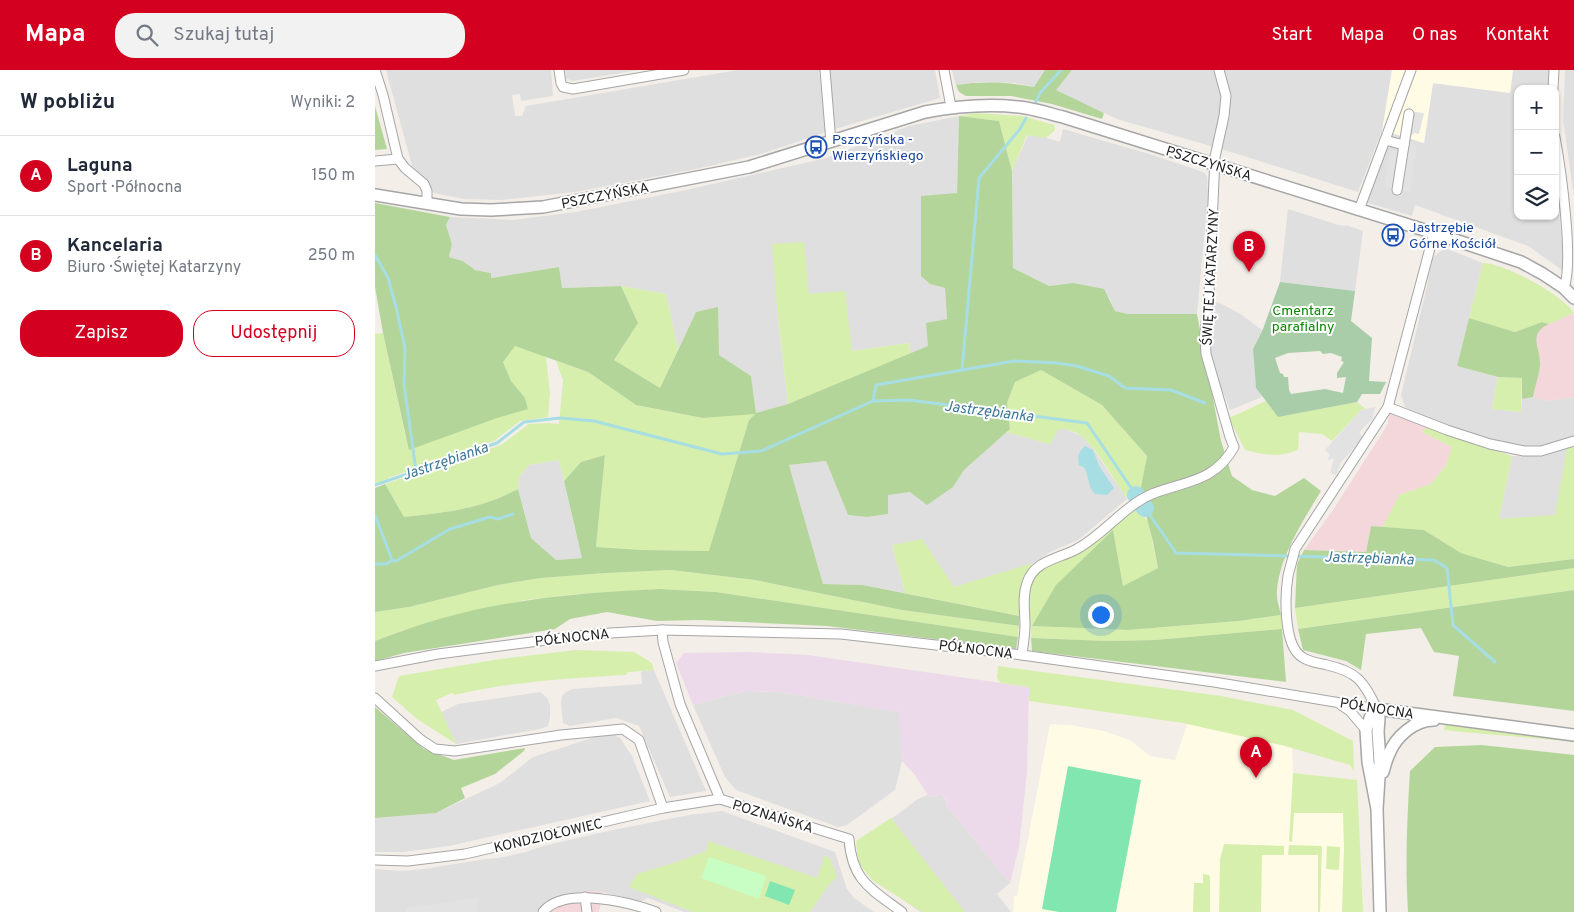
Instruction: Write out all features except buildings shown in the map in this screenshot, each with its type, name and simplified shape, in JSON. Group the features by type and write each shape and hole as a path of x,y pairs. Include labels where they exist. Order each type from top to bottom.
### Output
{"street":[{"path":"375,70 398,159 405,168 424,184 427,191 427,203"},
{"path":"559,70 563,87 573,89 684,70"},
{"path":"825,70 831,142"},
{"path":"944,70 951,107"},
{"name":"ŚWIĘTEJ KATARZYNY","path":"1022,655 1027,583 1035,569 1045,562 1075,550 1145,498 1191,482 1223,464 1234,446 1206,354 1205,334 1209,293 1215,165 1226,96 1219,70"},
{"path":"1359,210 1411,70"},
{"path":"1553,85 1554,70"},
{"name":"PSZCZYŃSKA","path":"375,195 461,209 543,208 749,167 925,112 951,107 986,105 1025,108 1215,165 1521,262 1566,285 1574,298"},
{"path":"1397,190 1409,114"},
{"path":"1385,140 1404,145"},
{"path":"375,161 398,159"},
{"path":"1559,162 1569,223 1571,269 1566,285"},
{"path":"1380,912 1377,809 1380,762 1377,708 1368,691 1353,674 1343,669 1309,661 1296,652 1291,638 1287,614 1287,591 1294,554 1388,407 1434,233"},
{"path":"1388,407 1489,444 1525,451 1541,451 1574,441"},
{"name":"PÓŁNOCNA","path":"375,666 438,654 520,642 594,634 662,630 841,634 1022,655 1214,682 1457,720 1574,735"},
{"name":"POZNAŃSKA","path":"662,630 663,642 679,704 720,799 849,839 856,872 865,884 903,912"},
{"path":"375,698 420,739 435,749 455,751 561,735 623,729 639,740 663,808"},
{"path":"1335,702 1351,710 1366,730"},
{"path":"1377,708 1370,718 1366,730 1368,762 1377,809"},
{"path":"1379,783 1389,753 1407,730 1427,720 1457,720"},
{"name":"KONDZIOŁOWIEC","path":"375,860 408,861 465,854 663,808 720,799"},
{"path":"585,897 587,912"},
{"path":"543,912 554,902 585,897 641,906 656,912"}],"shaded area":[{"path":"386,70 551,70 553,96 521,101 520,94 512,95 515,116 522,116 526,106 738,70 819,70 826,132 761,154 696,169 575,192 502,200 464,199 434,193 423,176 413,169"},
{"path":"565,70 639,70 572,81 566,78"},
{"path":"829,70 935,70 940,98 835,129"},
{"path":"952,70 1045,70 1035,87 1016,83 979,82 956,85"},
{"path":"1072,70 1392,70 1384,125 1358,192 1228,151 1117,119 1055,90"},
{"path":"1392,70 1513,70 1510,93 1433,83 1424,143 1382,130"},
{"path":"1513,70 1550,70 1549,85 1514,85 1514,220 1559,220 1559,213 1565,272 1528,246 1415,205 1412,216 1365,202 1392,133 1424,143 1433,83 1510,93"},
{"path":"1565,70 1574,70 1574,197 1563,120"},
{"path":"1405,111 1424,113 1419,134 1414,133 1408,143 1417,144 1410,192 1384,187 1390,150 1398,150"},
{"path":"959,116 957,194 921,196 930,284 945,288 947,319 928,346 910,354 909,343 852,351 848,323 777,309 788,404 756,413 751,376 719,355 696,312 678,349 666,294 621,286 561,288 559,267 491,278 491,273 475,270 463,261 449,257 452,244 446,225 450,217 513,220 576,212 686,190 826,158 909,126"},
{"path":"1063,129 1149,154 1203,172 1207,176 1208,195 1197,314 1128,314 1115,311 1109,297 1073,283 1049,286 1013,268 1012,171 1028,135 1040,136 1060,142"},
{"path":"1288,209 1363,231 1355,291 1280,282"},
{"path":"1445,248 1483,263 1457,366 1498,377 1492,409 1521,412 1522,399 1533,397 1549,401 1574,397 1574,437 1548,446 1516,446 1441,424 1405,407 1401,395 1432,258"},
{"path":"1213,301 1242,315 1262,330 1253,349 1256,387 1262,397 1230,410 1210,359"},
{"path":"1572,313 1574,315 1574,397 1549,401 1533,397 1540,364 1536,337 1540,328"},
{"path":"1375,407 1373,418 1359,432 1363,438 1341,462 1336,475 1330,473 1334,459 1327,460 1330,455 1325,450 1361,410"},
{"path":"1389,412 1428,426 1422,432 1452,447 1446,465 1431,484 1399,495 1383,527 1371,526 1366,552 1304,550 1333,510 1383,432 1388,423"},
{"path":"1058,429 1065,429 1082,436 1092,447 1127,499 1078,540 1050,552 1029,566 954,587 892,545 905,593 863,585 823,584 789,465 826,461 848,515 867,517 888,514 888,494 953,487 964,470 1006,432 1050,444"},
{"path":"1574,446 1574,559 1490,562 1512,456 1543,456"},
{"path":"559,460 583,558 556,560 531,538 518,489 519,477 529,465"},
{"path":"749,652 808,655 1029,687 1027,771 1019,847 1010,883 946,805 948,802 941,794 934,797 928,795 915,775 902,761 899,712 780,692 745,691 693,705 676,663 684,653"},
{"path":"654,670 706,791 670,797 639,726 616,718 570,726 563,723 561,704 562,696 566,692 573,689 642,684 641,671"},
{"path":"745,691 780,692 900,712 902,761 895,790 847,825 838,827 736,790 725,777 693,705"},
{"path":"540,692 547,698 550,705 550,717 548,726 540,729 456,744 441,712 458,704"},
{"path":"1188,722 1292,745 1293,773 1349,780 1359,912 1013,912 1014,896 1017,896 1050,724 1070,725 1104,731 1130,740 1150,756 1175,760"},
{"path":"613,734 620,738 632,756 650,801 449,846 403,852 375,852 375,818 436,813 500,783 533,757 595,737"},
{"path":"941,794 948,803 946,805 1010,883 997,894 1011,912 920,912 873,877 860,842 918,799 928,795 934,797"},
{"path":"722,811 835,852 847,889 854,898 874,912 684,912 648,898 637,903 603,892 587,891 551,899 536,912 375,912 375,869 403,871 499,858 608,831 689,815"},
{"path":"587,891 603,892 599,912 536,912 542,904 551,899"},
{"path":"477,898 479,912 406,912 406,908"}],"green space":[{"path":"1045,70 1072,70 1056,90 1104,113 1102,119 1052,104 1011,96 966,96 959,92 956,85 995,83 1034,87"},
{"path":"375,106 387,149 375,150"},
{"path":"976,113 1023,116 1054,125 1055,130 1046,138 1027,135 1012,171 999,121 959,116"},
{"path":"959,116 999,121 1012,171 1013,268 1049,286 1073,283 1104,289 1115,311 1128,314 1197,314 1221,441 1232,476 1252,490 1275,496 1304,478 1321,491 1292,541 1281,569 1277,601 1281,615 1239,621 1127,630 1032,626 1056,585 1113,530 1123,586 1158,568 1140,492 1147,456 1102,405 1041,370 1015,382 1007,403 1010,429 964,470 953,487 927,505 910,492 888,495 888,514 867,517 848,515 826,461 789,465 823,584 863,585 1019,616 1019,626 902,610 755,580 671,570 541,578 498,585 409,607 375,612 375,488 385,484 404,517 476,506 490,502 518,489 531,538 556,560 582,558 564,481 581,462 605,455 596,547 709,551 749,420 755,414 703,418 636,405 588,372 515,346 503,362 511,381 525,398 528,409 497,418 409,450 383,333 375,287 375,203 450,217 446,225 452,244 449,257 463,261 475,270 491,273 491,278 559,267 562,288 621,286 638,323 614,360 660,388 696,312 718,307 719,355 751,376 756,413 788,404 928,346 926,323 947,319 945,288 930,284 921,276 921,196 957,193"},
{"path":"804,242 809,294 845,291 852,351 909,343 910,354 788,404 772,244"},
{"path":"1483,263 1505,268 1532,281 1558,298 1574,313 1549,324 1542,322 1515,332 1469,318"},
{"name":"Cmentarz parafialny","path":"1280,282 1355,291 1351,321 1372,338 1369,381 1386,382 1380,394 1362,394 1357,402 1278,417 1256,388 1253,349 1263,329","holes":["1320,351 1323,354 1331,353 1342,357 1341,361 1344,362 1337,373 1337,378 1346,377 1343,393 1325,389 1291,394 1288,377 1284,377 1280,373 1275,358 1288,353"]},
{"path":"621,286 666,294 678,349 660,388 614,360 638,323"},
{"path":"1469,318 1515,332 1542,322 1549,324 1538,332 1537,342 1540,365 1533,397 1522,399 1522,378 1498,377 1457,366"},
{"path":"383,333 406,438 509,384 502,362 514,342 546,357 550,393 548,417 520,421 494,441 388,478 389,480 375,487 375,334"},
{"path":"556,361 588,372 636,405 703,418 756,413 749,420 710,551 596,547 605,455 581,462 564,481 559,460 529,465 519,477 518,489 490,502 463,509 404,517 385,484 501,445 529,424 559,424 563,380"},
{"path":"1041,370 1102,405 1147,456 1140,492 1127,499 1096,452 1084,438 1075,433 1059,429 1050,444 1006,432 1010,429 1007,403 1015,382"},
{"path":"1498,377 1522,378 1521,412 1492,409"},
{"path":"1266,401 1275,413 1283,416 1357,402 1366,409 1361,410 1332,441 1322,434 1299,432 1298,450 1291,453 1271,455 1245,450 1229,418"},
{"path":"1428,426 1512,456 1499,519 1555,515 1567,448 1574,446 1574,559 1508,567 1461,553 1424,530 1383,527 1399,495 1431,484 1446,465 1452,447 1422,432"},
{"path":"1138,509 1148,522 1158,568 1123,586 1113,531 1032,626 1127,630 1239,621 1281,615 1282,629 1155,640 1107,641 1031,638 1029,586 1033,578 1041,569"},
{"path":"1371,526 1424,530 1461,553 1508,567 1574,559 1574,568 1295,608 1297,564 1304,550 1366,552"},
{"path":"922,539 954,587 1033,563 1023,583 1019,616 905,593 892,545"},
{"path":"1574,568 1574,590 1298,629 1295,608"},
{"path":"671,570 755,580 902,610 1019,626 1018,637 716,592 660,589 578,594 525,600 401,631 375,641 375,612 409,607 498,585 541,578"},
{"path":"660,589 716,592 1018,637 1016,649 827,626 700,620 657,621 607,612 570,619 555,629 404,653 375,661 375,641 462,613 486,607 561,596"},
{"path":"1574,590 1574,711 1453,696 1459,656 1434,652 1421,628 1366,634 1361,670 1346,661 1303,650 1298,629"},
{"path":"1282,629 1286,682 1032,651 1031,638 1107,641 1155,640"},
{"path":"576,650 634,652 652,663 654,670 628,672 626,675 518,684 454,695 452,693 436,700 456,744 417,719 392,697 399,676 500,659"},
{"path":"998,666 1221,696 1293,710 1353,741 1354,771 1350,765 1285,746 1183,723 1029,701 1029,687 1001,683 997,678"},
{"path":"375,707 424,749 454,760 525,748 524,751 495,774 461,788 465,798 436,813 375,818"},
{"path":"1445,724 1574,741 1574,742 1444,730"},
{"path":"1482,745 1574,755 1574,912 1408,912 1407,841 1410,771 1435,747"},
{"path":"1068,766 1141,780 1116,912 1059,912 1042,909"},
{"path":"1293,773 1357,780 1363,912 1342,912 1343,813 1294,813 1292,842 1289,841"},
{"path":"891,818 965,912 922,912 872,880 858,862 856,841"},
{"path":"708,841 817,878 825,855 831,860 837,878 831,882 810,912 693,912 629,887 637,874 706,851"},
{"path":"1224,844 1284,846 1284,855 1262,855 1261,912 1219,912 1220,860"},
{"path":"1289,845 1322,847 1320,912 1318,912 1318,855 1288,855"},
{"path":"1327,846 1340,847 1339,870 1326,869"},
{"path":"709,857 766,876 759,899 701,878"},
{"path":"1203,874 1209,875 1210,878 1210,912 1193,912 1194,883 1203,883"},
{"path":"770,881 795,890 789,905 765,896"}],"water":[{"path":"1085,446 1093,450 1099,466 1114,488 1107,495 1095,494 1091,489 1085,468 1079,465 1079,454"}],"waterway":[{"path":"1036,102 1040,93 1061,70"},
{"path":"962,370 979,178 1020,129 1026,118"},
{"path":"375,255 388,278 405,348 404,384 416,471"},
{"path":"873,401 876,385 1014,361 1077,366 1109,376 1125,388 1171,390 1205,403"},
{"name":"Jastrzębianka","path":"375,485 497,443 524,422 560,418 594,421 722,454 761,451 873,401 909,400 1087,423 1136,495"},
{"name":"Jastrzębianka","path":"1136,495 1145,508"},
{"name":"Jastrzębianka","path":"1145,508 1176,553 1434,560 1447,568 1453,625 1495,662"},
{"path":"375,564 387,564 392,560 396,561 450,529 490,517 498,519 513,514"},
{"path":"375,515 392,560"}],"place":[{"name":"Pszczyńska - Wierzyńskiego","path":"816,147"},
{"name":"Jastrzębie Górne Kościół","path":"1393,235"},
{"name":"Kancelaria","path":"1249,272"},
{"name":"Laguna","path":"1256,778"}]}
